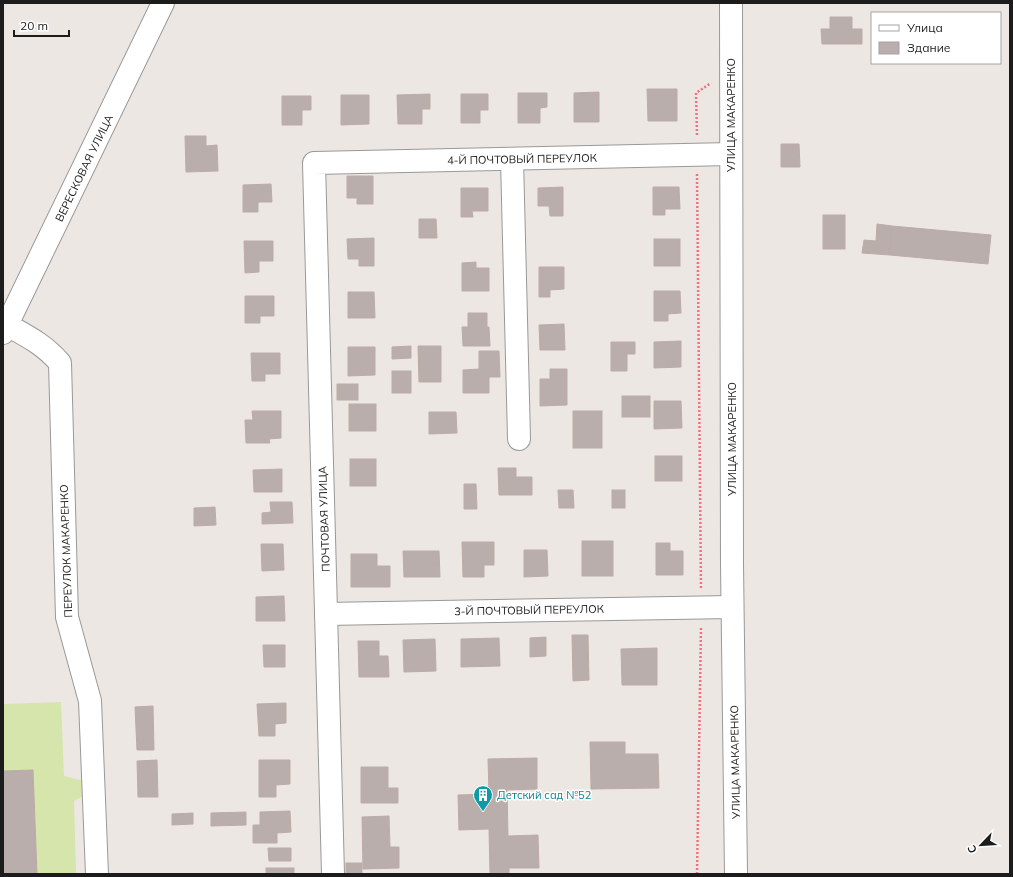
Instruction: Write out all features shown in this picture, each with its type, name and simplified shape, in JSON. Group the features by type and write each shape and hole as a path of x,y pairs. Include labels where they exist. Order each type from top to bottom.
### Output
{"street":[{"name":"ВЕРЕСКОВАЯ УЛИЦА","path":"5,329 163,3"},
{"name":"УЛИЦА МАКАРЕНКО","path":"731,3 732,607 736,874"},
{"name":"4-Й ПОЧТОВЫЙ ПЕРЕУЛОК","path":"314,163 697,156 731,154"},
{"path":"512,159 519,439"},
{"name":"ПОЧТОВАЯ УЛИЦА","path":"314,163 333,874"},
{"name":"ПЕРЕУЛОК МАКАРЕНКО","path":"5,329 31,338 49,350 60,363 68,617 90,701 97,874"},
{"name":"3-Й ПОЧТОВЫЙ ПЕРЕУЛОК","path":"326,614 732,607"}],"path":[{"path":"697,874 701,608 696,93 712,82"}],"green space":[{"path":"61,702 64,776 84,781 85,795 74,801 76,874 3,874 3,704"}],"building":[{"path":"830,17 852,17 852,29 862,29 862,44 822,44 821,29 830,29"},
{"path":"647,89 677,89 677,121 648,121"},
{"path":"599,92 599,122 574,122 574,93"},
{"path":"518,93 547,93 547,107 540,108 540,123 518,123"},
{"path":"430,94 430,109 422,109 422,124 398,124 397,95"},
{"path":"461,94 488,94 488,110 480,110 480,123 461,123"},
{"path":"341,95 369,95 369,124 341,125"},
{"path":"282,96 311,96 311,110 302,110 302,125 282,125"},
{"path":"185,136 206,136 206,146 217,145 218,171 186,172"},
{"path":"781,144 799,144 800,167 781,167"},
{"path":"347,176 373,176 373,204 357,204 357,198 347,198"},
{"path":"271,184 272,202 258,202 258,212 243,212 243,185"},
{"path":"563,187 563,216 550,216 549,206 538,206 538,188"},
{"path":"653,187 679,187 680,209 665,209 665,215 653,215"},
{"path":"461,188 488,188 488,211 472,211 473,217 461,217"},
{"path":"823,215 845,215 845,249 823,249"},
{"path":"419,219 436,219 437,238 419,238"},
{"path":"877,224 892,226 890,255 862,253 864,240 876,241"},
{"path":"892,226 991,235 988,264 890,255"},
{"path":"374,238 374,266 359,266 359,259 348,259 347,239"},
{"path":"654,239 680,239 680,266 654,266"},
{"path":"244,241 273,241 273,261 259,261 259,272 245,273"},
{"path":"476,262 476,268 489,268 489,291 462,291 462,263"},
{"path":"539,267 564,267 564,289 550,290 550,297 539,297"},
{"path":"654,291 680,291 681,313 668,314 668,321 654,321"},
{"path":"348,292 374,292 375,318 348,318"},
{"path":"245,296 274,296 274,316 260,316 260,323 245,323"},
{"path":"468,313 487,313 487,327 489,327 490,346 463,346 462,327 468,327"},
{"path":"564,324 565,350 540,350 539,325"},
{"path":"681,341 681,367 654,368 654,342"},
{"path":"611,342 635,342 635,354 627,354 627,371 611,371"},
{"path":"411,346 411,358 392,359 392,347"},
{"path":"418,346 441,346 441,382 419,382"},
{"path":"348,347 375,347 375,375 348,376"},
{"path":"479,351 499,351 500,377 489,377 489,393 463,393 463,370 479,369"},
{"path":"251,353 280,353 280,374 265,374 265,381 252,381"},
{"path":"550,369 567,369 567,405 540,406 540,379 550,379"},
{"path":"392,371 411,371 411,393 392,393"},
{"path":"337,384 358,384 358,400 337,400"},
{"path":"622,396 650,396 650,417 622,417"},
{"path":"654,401 681,401 682,428 654,429"},
{"path":"349,404 376,404 376,431 349,431"},
{"path":"252,411 281,411 281,438 269,439 270,443 246,443 245,420 253,420"},
{"path":"573,411 602,411 602,448 573,448"},
{"path":"429,412 456,412 457,433 429,434"},
{"path":"655,456 682,456 682,481 655,481"},
{"path":"350,459 376,459 376,486 350,486"},
{"path":"498,468 516,468 516,477 532,477 532,495 499,495"},
{"path":"282,469 282,492 254,492 253,470"},
{"path":"464,484 476,484 477,509 464,509"},
{"path":"558,490 573,490 574,508 559,508"},
{"path":"612,490 625,490 625,508 612,508"},
{"path":"270,502 292,502 293,523 262,524 262,513 271,512"},
{"path":"215,507 216,525 194,526 194,508"},
{"path":"582,541 613,541 613,576 582,576"},
{"path":"462,542 494,542 494,565 484,565 484,577 463,577"},
{"path":"656,543 670,543 670,551 683,551 683,575 656,575"},
{"path":"261,544 283,544 284,570 262,571"},
{"path":"524,550 547,550 548,576 524,577"},
{"path":"403,551 439,551 440,577 404,577"},
{"path":"351,554 377,554 377,566 390,566 390,587 351,587"},
{"path":"284,596 285,621 256,621 256,597"},
{"path":"572,635 588,635 589,680 573,681"},
{"path":"546,637 546,656 530,657 530,638"},
{"path":"499,638 500,666 461,667 461,639"},
{"path":"435,639 436,671 404,672 403,640"},
{"path":"358,641 379,641 379,656 388,656 389,677 359,677"},
{"path":"263,645 285,645 285,667 264,667"},
{"path":"657,648 657,685 622,685 621,649"},
{"path":"286,703 286,723 275,724 275,736 259,736 257,704"},
{"path":"153,706 154,750 137,750 135,707"},
{"path":"590,742 625,742 625,754 658,754 659,788 591,789"},
{"name":"Детский сад №52","path":"537,758 537,789 507,790 508,836 538,835 539,868 509,868 509,874 490,874 489,829 459,830 458,795 489,794 488,759"},
{"path":"157,760 158,797 138,797 137,761"},
{"path":"259,760 290,760 290,784 276,785 276,797 259,797"},
{"path":"361,767 388,767 388,788 398,788 398,803 361,803"},
{"path":"33,770 37,874 3,874 3,771"},
{"path":"290,811 291,832 277,833 277,843 253,843 253,825 260,825 260,812"},
{"path":"246,812 246,825 211,826 211,813"},
{"path":"193,813 193,824 172,825 172,814"},
{"path":"389,816 390,847 399,847 399,868 363,869 362,817"},
{"path":"268,848 291,848 291,861 269,861"},
{"path":"346,863 362,863 362,874 346,874"},
{"path":"266,868 294,868 294,874 266,874"}],"place":[{"name":"Детский сад №52","path":"483,812"}]}
